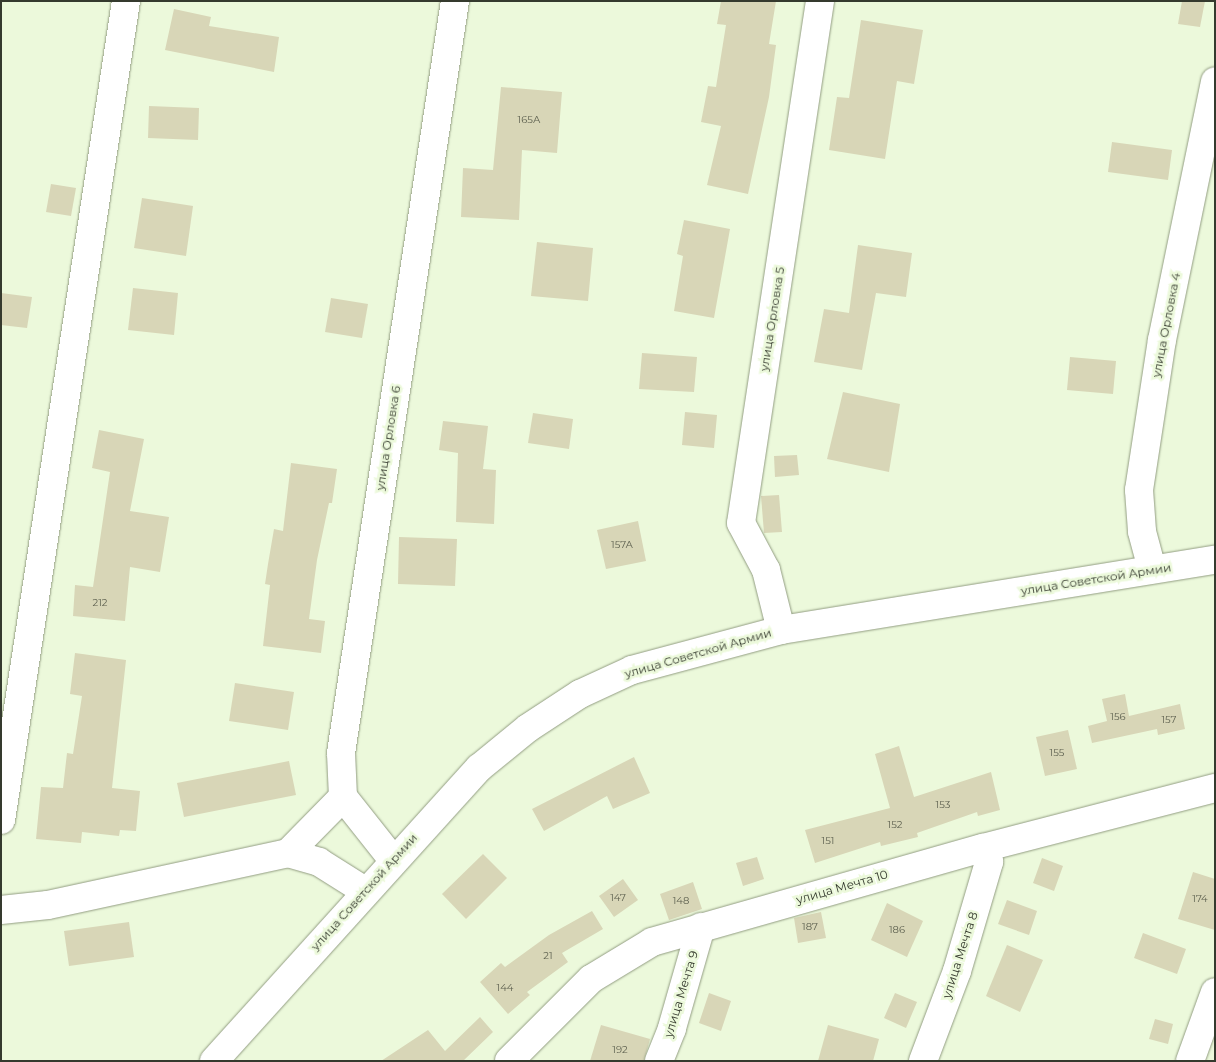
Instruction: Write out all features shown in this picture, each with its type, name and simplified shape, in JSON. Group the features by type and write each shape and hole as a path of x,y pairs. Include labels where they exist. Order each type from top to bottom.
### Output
{"street":[{"path":"1,820 126,1"},
{"name":"улица Орловка 6","path":"343,797 341,753 455,1"},
{"name":"улица Орловка 5","path":"781,630 766,570 741,523 820,1"},
{"name":"улица Орловка 4","path":"1152,569 1142,531 1139,490 1162,340 1215,81"},
{"name":"улица Советской Армии","path":"214,1061 393,860 479,768 528,728 580,694 632,670 781,630 1215,560"},
{"name":"улица Мечта 10","path":"509,1061 590,979 652,942 701,926 982,848 1215,788"},
{"path":"288,853 343,797 393,860"},
{"name":"улица Мечта 8","path":"923,1061 957,971 989,862 982,848"},
{"path":"1,910 48,905 288,853 319,862 365,891"},
{"name":"улица Мечта 9","path":"659,1061 672,1028 701,926"},
{"path":"1190,1061 1215,992"}],"building":[{"path":"721,1 776,1 769,44 776,45 769,97 748,194 707,185 721,126 701,122 708,86 716,87 726,25 717,24"},
{"path":"1182,1 1205,1 1200,27 1178,24"},
{"path":"174,9 211,17 209,26 279,37 274,72 165,50"},
{"path":"861,20 923,30 914,84 897,81 885,159 829,150 837,97 849,98"},
{"path":"501,87 562,92 557,153 522,150 519,220 461,217 463,168 493,170"},
{"path":"149,106 199,108 198,140 148,138"},
{"path":"1112,142 1172,150 1168,180 1108,172"},
{"path":"51,184 76,188 71,216 46,212"},
{"path":"142,198 193,206 186,256 134,248"},
{"path":"684,220 730,229 714,318 674,311 683,256 677,254"},
{"path":"537,242 593,248 588,301 531,296"},
{"path":"858,245 912,253 906,297 876,293 862,370 814,362 824,309 849,313"},
{"path":"133,288 178,293 174,335 128,330"},
{"path":"1,293 32,297 27,328 1,325"},
{"path":"331,298 368,304 362,338 325,332"},
{"path":"642,353 697,357 694,392 639,389"},
{"path":"1070,357 1116,361 1113,394 1067,390"},
{"path":"843,392 900,404 889,472 827,459"},
{"path":"685,412 717,415 714,448 682,445"},
{"path":"533,413 573,419 569,449 528,443"},
{"path":"443,421 488,426 483,469 496,470 494,524 456,522 458,453 439,450"},
{"path":"99,430 144,439 130,511 169,517 160,572 130,567 125,621 73,616 75,585 93,587 110,472 92,468"},
{"path":"797,455 799,475 775,477 774,456"},
{"path":"291,463 337,469 332,503 329,503 317,560 309,619 325,621 321,653 263,646 270,585 265,584 268,564 274,529 283,531"},
{"path":"779,495 782,532 764,533 761,496"},
{"path":"638,521 646,561 606,569 597,530"},
{"path":"399,537 457,539 455,586 398,584"},
{"path":"75,653 126,660 112,788 140,791 136,831 120,830 119,836 82,832 81,843 36,839 41,787 63,788 67,753 73,754 82,696 70,694"},
{"path":"235,683 294,692 288,730 229,721"},
{"path":"1125,694 1129,716 1180,704 1185,729 1158,735 1157,729 1092,743 1088,726 1107,721 1102,699"},
{"path":"1068,730 1077,769 1045,776 1036,737"},
{"path":"899,746 914,797 991,772 1000,810 978,816 977,812 917,833 918,837 881,846 880,842 815,863 805,830 890,808 875,754"},
{"path":"634,757 650,793 613,809 607,796 544,831 532,809"},
{"path":"289,761 296,795 184,817 177,783"},
{"path":"483,854 507,878 466,919 442,894"},
{"path":"757,857 764,879 743,886 736,863"},
{"path":"1042,858 1063,866 1054,891 1033,883"},
{"path":"1193,872 1215,879 1215,930 1178,919"},
{"path":"623,879 638,900 614,917 599,896"},
{"path":"693,882 702,909 669,920 660,894"},
{"path":"1007,900 1037,911 1029,935 998,924"},
{"path":"887,903 923,921 907,957 871,940"},
{"path":"592,911 603,929 562,953 568,962 527,992 530,995 508,1014 480,982 501,963 505,967 549,935"},
{"path":"821,912 826,938 798,943 794,918"},
{"path":"129,922 134,957 69,966 64,931"},
{"path":"1143,933 1186,949 1177,974 1134,958"},
{"path":"1007,945 1043,960 1020,1012 986,996"},
{"path":"709,993 731,1001 721,1031 699,1023"},
{"path":"895,993 917,1002 906,1028 884,1018"},
{"path":"480,1017 493,1032 463,1061 381,1061 428,1030 445,1051"},
{"path":"1155,1019 1173,1024 1168,1044 1149,1039"},
{"path":"601,1025 650,1039 644,1061 590,1061"},
{"path":"828,1025 879,1039 873,1061 818,1061"}]}
